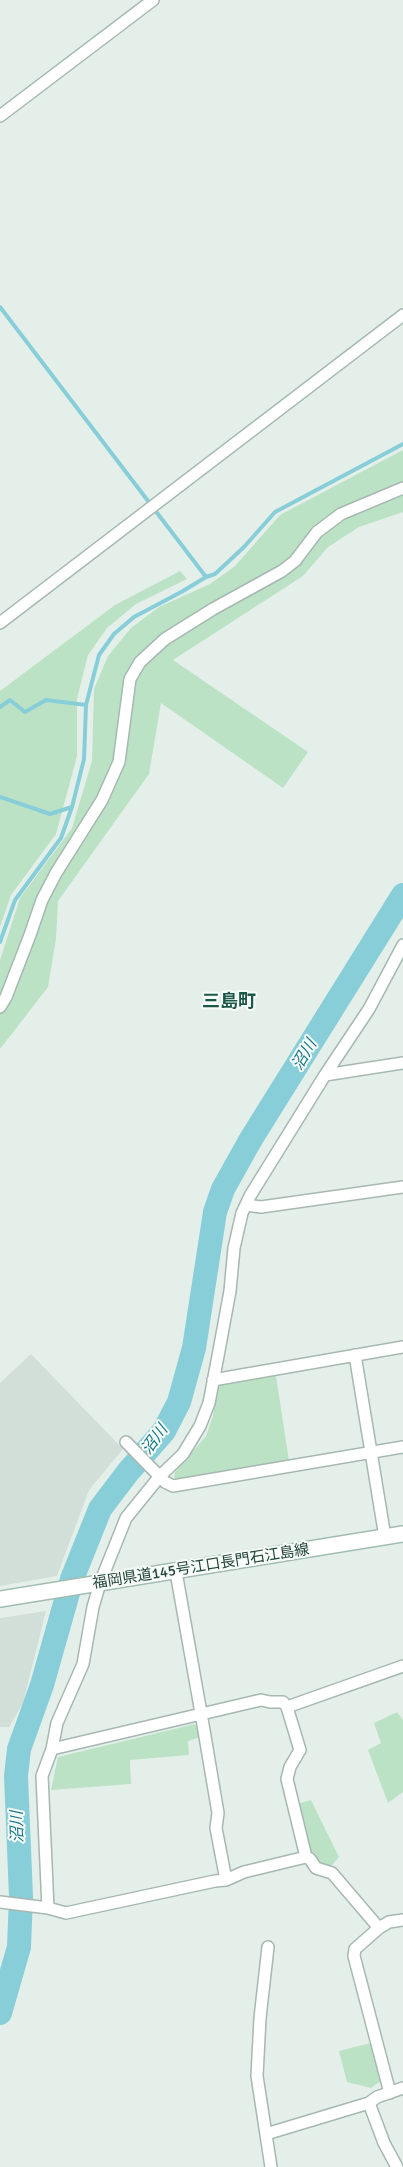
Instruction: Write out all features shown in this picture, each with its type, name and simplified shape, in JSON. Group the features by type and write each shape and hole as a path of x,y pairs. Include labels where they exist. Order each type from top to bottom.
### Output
{"main road":[{"name":"福岡県道145号江口長門石江島線","path":"0,1599 403,1534"}],"street":[{"path":"0,116 153,0"},
{"path":"0,623 403,315"},
{"path":"0,1007 6,998 42,900 56,873 102,800 119,762 130,679 140,662 165,639 296,561 317,532 341,514 403,488"},
{"path":"43,1908 42,1776 52,1749 57,1723 83,1664 95,1584 126,1518 160,1476 183,1454 200,1426 209,1402 230,1291 234,1248 246,1205 325,1074 369,1009 403,945"},
{"path":"325,1074 403,1063"},
{"path":"246,1205 261,1207 403,1187"},
{"path":"213,1380 403,1347"},
{"path":"355,1355 385,1537"},
{"path":"126,1442 165,1482 173,1486 403,1447"},
{"path":"176,1572 218,1812 216,1828 226,1880"},
{"path":"287,1707 403,1666"},
{"path":"52,1749 261,1700 283,1702 287,1707 300,1750 290,1767 287,1779 306,1857 310,1859 316,1868 332,1873 379,1928"},
{"path":"0,1902 66,1913 226,1880 244,1872 306,1857"},
{"path":"390,2093 354,1956 356,1950 379,1928 389,1922 403,1920"},
{"path":"268,1947 260,2018 257,2076 271,2167"},
{"path":"266,2134 370,2103 377,2097 403,2088"},
{"path":"370,2103 384,2143 397,2167"}],"shaded area":[{"path":"31,1354 123,1449 89,1490 57,1576 0,1586 0,1383"},
{"path":"46,1611 23,1703 9,1727 0,1727 0,1618"}],"green space":[{"path":"403,450 403,512 359,527 328,547 303,576 173,660 308,752 283,788 161,703 149,774 58,901 56,939 48,987 0,1049 0,960 20,898 72,828 92,761 94,689 108,656 131,628 159,607 210,584 235,566 280,515"},
{"path":"180,571 187,579 136,604 107,628 88,655 77,699 77,756 56,834 11,895 0,927 0,691 115,605"},
{"path":"276,1376 289,1461 178,1480 174,1477 175,1472 206,1436 213,1416 218,1387 224,1384"},
{"path":"397,1712 403,1720 403,1792 388,1803 368,1750 381,1743 374,1723"},
{"path":"195,1724 200,1737 188,1741 189,1755 130,1760 131,1784 51,1790 58,1757"},
{"path":"311,1800 339,1857 329,1868 321,1866 307,1851 297,1804"},
{"path":"371,2043 381,2081 371,2088 347,2082 339,2051"}],"waterway":[{"path":"0,307 206,577"},
{"path":"0,942 15,900 61,838 72,807 84,759 86,705 99,655 114,634 134,617 206,577 215,574 244,547 275,512 403,444"},
{"path":"0,707 10,700 25,712 46,700 86,705"},
{"path":"0,797 50,814 72,807"},
{"name":"沼川","path":"0,2013 19,1947 21,1897 16,1776 19,1749 42,1685 72,1579 100,1509 128,1472 164,1431 179,1402 194,1348 215,1212 223,1189 251,1139 403,895"}],"district":[{"name":"三島町","path":"229,1002"}]}
